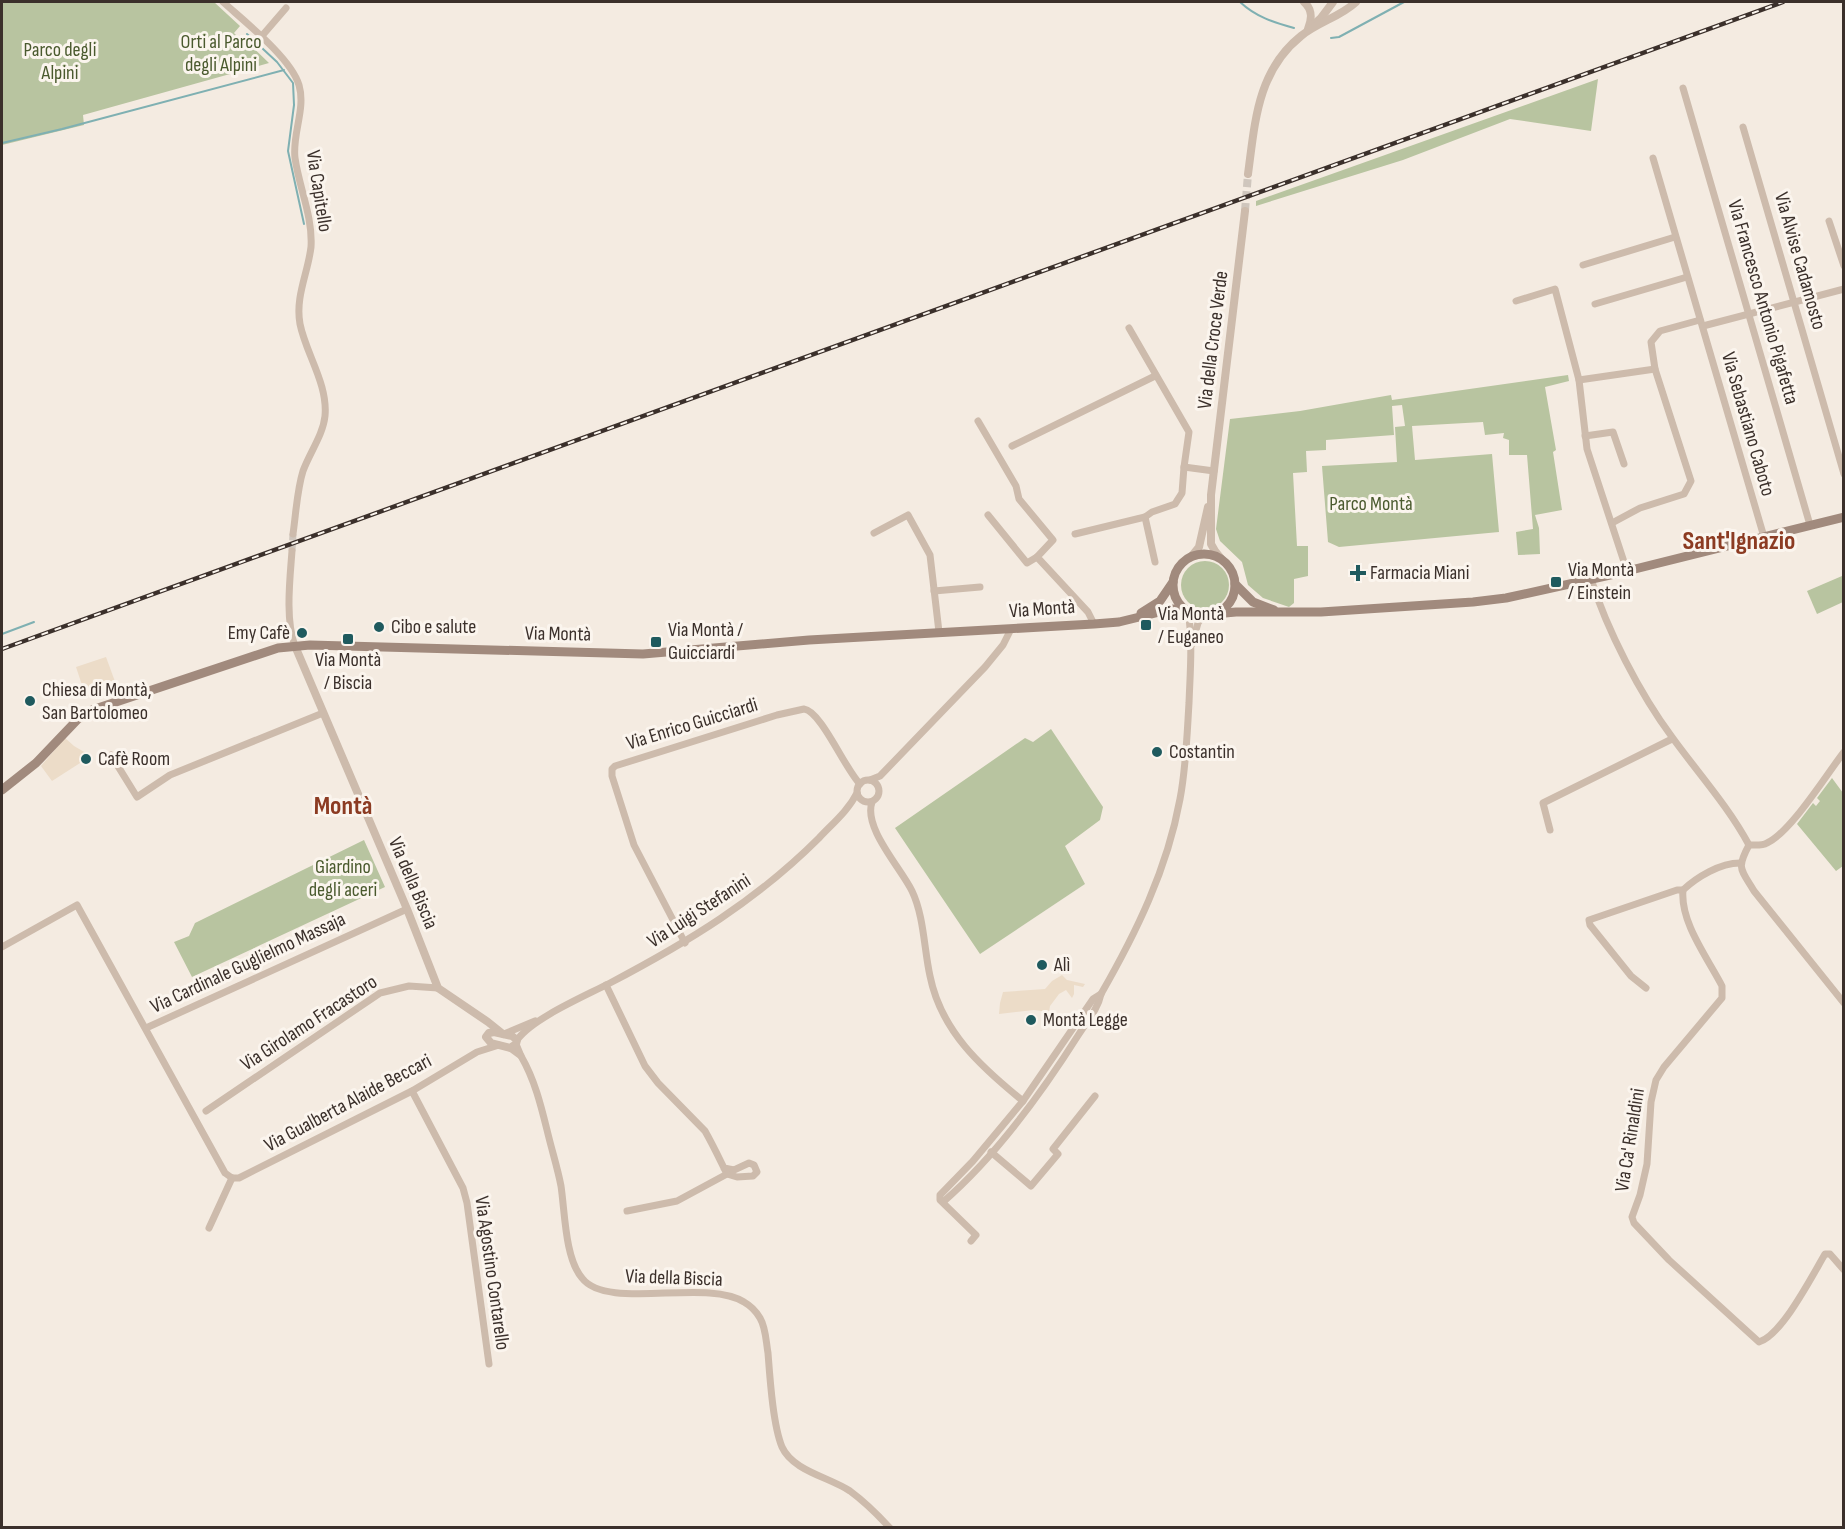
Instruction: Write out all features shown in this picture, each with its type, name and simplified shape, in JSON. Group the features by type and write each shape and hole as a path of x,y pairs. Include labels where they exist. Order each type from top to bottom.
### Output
{"main road":[{"name":"Via Montà","path":"2,790 25,772 78,719 92,710 278,648 296,646 643,654 808,640 1094,624 1172,609 1203,616 1236,612 1285,613 1473,602 1506,598 1627,571 1844,517"},
{"path":"1191,557 1211,555 1224,561"},
{"name":"Via Montà","path":"1124,620 1160,601 1182,563 1191,557"},
{"name":"Via Montà","path":"1224,561 1234,575 1235,584 1253,602 1285,613"},
{"path":"1173,582 1176,598 1187,611"},
{"path":"1214,614 1227,606 1235,584"},
{"name":"Via Montà","path":"2,782 25,772"}],"street":[{"name":"Via Capitello","path":"223,2 261,37 294,75 301,96 295,158 309,224 311,247 300,295 300,321 322,390 325,408 322,429 302,476 294,534"},
{"path":"1304,2 1311,12 1311,20 1306,31"},
{"path":"1248,174 1257,109 1263,90 1283,54 1321,18 1333,2"},
{"path":"1338,15 1342,10 1342,2"},
{"path":"1306,31 1338,15 1356,2"},
{"path":"261,37 286,8"},
{"name":"Via Francesco Antonio Pigafetta","path":"1683,88 1810,525"},
{"name":"Via Alvise Cadamosto","path":"1743,127 1844,474"},
{"name":"Via Sebastiano Caboto","path":"1653,158 1764,537"},
{"name":"Via della Croce Verde","path":"1191,557 1198,547 1211,495 1245,212"},
{"path":"1829,222 1844,266"},
{"path":"1583,265 1675,237"},
{"path":"1595,304 1687,277"},
{"path":"1516,300 1555,289 1579,380 1587,449 1627,571"},
{"path":"1612,523 1640,508 1684,494 1691,481 1655,369 1651,342 1660,331 1749,314 1844,289"},
{"name":"Via della Croce Verde","path":"1075,534 1145,517 1152,512 1175,504 1182,493 1189,432 1128,328"},
{"path":"1579,380 1655,369"},
{"path":"1012,446 1155,376"},
{"path":"978,421 1016,486 1019,499 1053,540 1028,563 988,515"},
{"path":"1585,436 1613,432 1624,464"},
{"path":"1184,467 1214,471"},
{"name":"Via della Croce Verde","path":"1211,495 1211,544 1224,561"},
{"path":"874,533 908,515 930,555 939,632"},
{"path":"1145,517 1155,562"},
{"path":"292,551 289,581 290,609 296,646"},
{"path":"1037,557 1088,612 1094,624"},
{"path":"1591,579 1608,623 1646,696 1672,738 1733,818 1749,845"},
{"path":"934,591 980,587"},
{"path":"941,1201 991,1152 1048,1080 1099,1003 1101,994 1158,881 1180,801 1184,775 1190,652 1187,611"},
{"path":"1190,652 1197,627 1203,616"},
{"path":"860,784 880,776 985,667 1003,645 1011,629"},
{"name":"Via della Biscia","path":"296,646 438,988 503,1034"},
{"name":"Via Enrico Guicciardi","path":"685,942 634,845 612,776 612,769 615,766 777,715 808,709 860,784"},
{"path":"111,755 137,797 170,775 323,713"},
{"path":"1550,830 1544,803 1672,738"},
{"path":"1749,845 1767,843 1784,830 1844,752"},
{"path":"869,802 879,794 880,776"},
{"path":"870,780 878,785"},
{"name":"Via Luigi Stefanini","path":"503,1034 551,1014 606,985 685,942 742,905 779,876 847,810 860,784"},
{"path":"857,794 860,799 869,802"},
{"path":"869,802 872,819 896,867 914,895 933,989 945,1017 973,1058 1023,1101"},
{"name":"Via Luigi Stefanini","path":"847,810 869,802"},
{"path":"1749,845 1740,863 1754,891 1844,1003"},
{"path":"1646,988 1631,976 1590,925 1589,920 1677,890 1683,890 1706,873 1740,863"},
{"name":"Via Ca' Rinaldini","path":"1683,890 1682,902 1687,921 1722,986 1722,998 1664,1067 1656,1080 1651,1102 1647,1164 1632,1217 1634,1223 1669,1260 1759,1342 1764,1341 1781,1325 1825,1254 1830,1254 1844,1270"},
{"path":"2,947 77,905 146,1028"},
{"name":"Via Cardinale Guglielmo Massaja","path":"232,1178 225,1173 146,1028 407,909"},
{"path":"606,985 645,1066 658,1083 705,1131 726,1171 677,1201 627,1211"},
{"name":"Via Girolamo Fracastoro","path":"206,1111 380,993 409,986 438,988"},
{"path":"941,1201 942,1192 973,1161 1023,1101 1093,999 1101,994"},
{"name":"Via Luigi Stefanini","path":"514,1044 528,1029 551,1014"},
{"name":"Via della Biscia","path":"478,1016 489,1041 499,1046 514,1044"},
{"name":"Via della Biscia","path":"487,1036 491,1032 512,1036 534,1083 561,1183 570,1252 581,1278 591,1286 611,1292 724,1295 742,1300 753,1308 762,1319 766,1335 771,1389 783,1449 797,1464 849,1491 890,1527"},
{"name":"Via Gualberta Alaide Beccari","path":"477,1052 487,1036"},
{"name":"Via Gualberta Alaide Beccari","path":"232,1178 239,1178 412,1090 477,1052 499,1046"},
{"path":"1017,1120 1023,1101 1031,1096 1040,1084 1048,1080"},
{"name":"Via Agostino Contarello","path":"412,1090 463,1188 489,1364"},
{"path":"973,1161 991,1152 1031,1186 1058,1154 1053,1149 1095,1096"},
{"path":"991,1152 993,1137"},
{"path":"209,1228 232,1178"},
{"path":"941,1201 976,1235 971,1241"}],"green space":[{"name":"Parco degli Alpini","path":"2,2 214,2 240,26 234,33 238,37 240,35 269,63 83,115 84,125 2,145"},
{"path":"1598,79 1591,131 1510,119 1403,160 1256,206 1256,201"},
{"name":"Parco Montà","path":"1568,375 1569,381 1545,387 1556,450 1553,452 1562,510 1535,515 1539,528 1540,554 1518,555 1516,532 1533,529 1527,455 1509,455 1509,440 1503,438 1504,433 1485,435 1483,422 1412,426 1415,460 1492,454 1499,532 1339,547 1328,542 1322,466 1397,462 1395,427 1405,426 1402,405 1392,406 1394,435 1326,440 1326,450 1306,451 1307,472 1293,473 1297,546 1308,546 1308,576 1294,579 1294,603 1289,607 1263,598 1248,585 1242,562 1220,541 1216,529 1230,419 1300,411 1391,395 1392,400"},
{"path":"1200,561 1210,561 1222,568 1229,580 1229,590 1222,602 1210,609 1200,609 1185,598 1181,590 1181,580 1192,565"},
{"path":"1842,576 1843,602 1817,614 1807,591"},
{"path":"1051,729 1103,807 1100,820 1065,846 1085,884 980,954 895,828 1025,738 1033,742"},
{"path":"1832,778 1843,793 1843,866 1836,871 1797,824 1813,803 1816,806 1820,801 1817,798"},
{"name":"Giardino degli aceri","path":"364,840 385,887 192,977 174,942 189,936 195,923"}],"shaded area":[{"path":"106,657 117,687 86,697 76,667"},
{"path":"65,738 91,756 52,781 41,766"},
{"path":"1062,975 1067,980 1085,984 1083,987 1074,985 1072,998 1066,990 1059,994 1050,1006 1049,1012 1034,1010 999,1014 1003,992 1045,989"}],"waterway":[{"path":"1240,2 1259,15 1294,28"},
{"path":"1331,38 1339,37 1404,2"},
{"path":"247,34 277,62 293,83 294,105 288,151 304,224"},
{"path":"2,143 284,70"},
{"path":"2,634 34,622"}],"tunnel":[{"path":"1245,211 1248,174"},
{"path":"292,551 293,534"}],"railway":[{"path":"2,649 1783,2"}],"place":[{"name":"Farmacia Miani","path":"1358,573"},
{"name":"Via Montà / Einstein","path":"1556,582"},
{"name":"Via Montà / Euganeo","path":"1146,625"},
{"name":"Cibo e salute","path":"379,627"},
{"name":"Emy Cafè","path":"302,633"},
{"name":"Via Montà / Biscia","path":"348,639"},
{"name":"Via Montà / Guicciardi","path":"656,642"},
{"name":"Chiesa di Montà, San Bartolomeo","path":"30,701"},
{"name":"Costantin","path":"1157,752"},
{"name":"Cafè Room","path":"86,759"},
{"name":"Alì","path":"1042,965"},
{"name":"Montà Legge","path":"1031,1020"}],"district":[{"name":"Sant'Ignazio","path":"1739,541"},
{"name":"Montà","path":"343,806"}],"park label":[{"name":"Orti al Parco degli Alpini","path":"221,54"}]}
